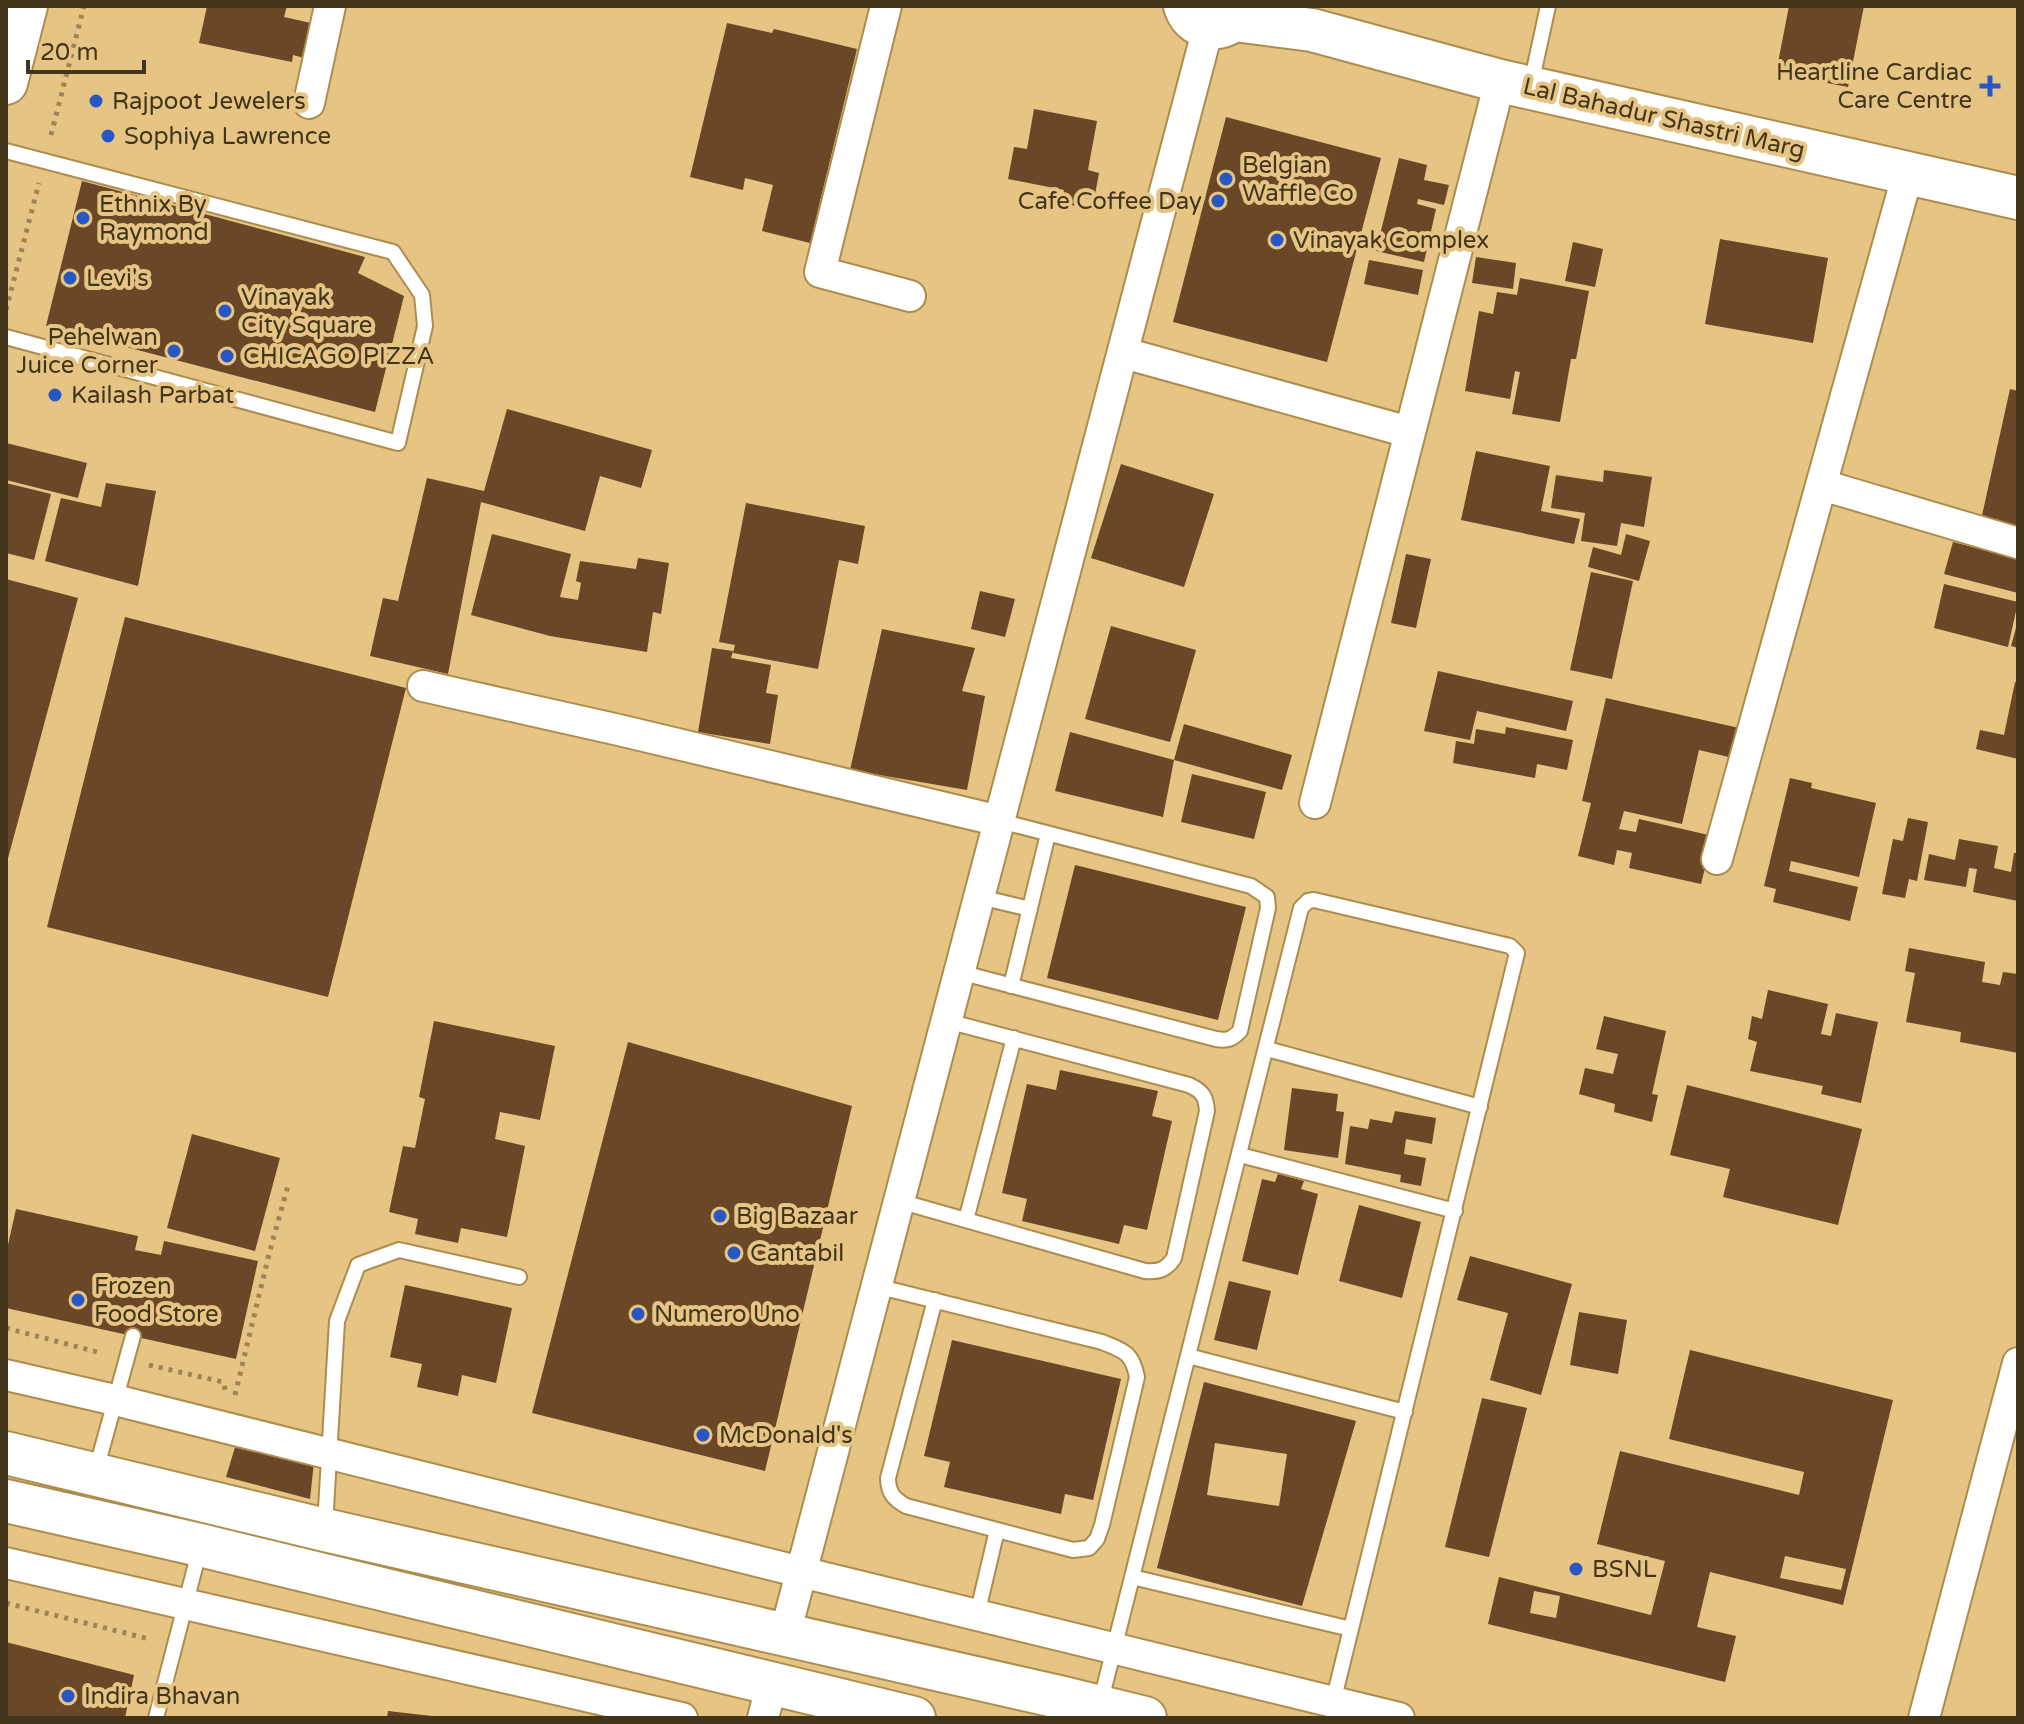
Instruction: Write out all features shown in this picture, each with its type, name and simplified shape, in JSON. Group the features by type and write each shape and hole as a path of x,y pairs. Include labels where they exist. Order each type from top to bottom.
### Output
{"main road":[{"path":"6,83 26,6"},
{"name":"Lal Bahadur Shastri Marg","path":"1212,12 1312,30 1515,84 2018,198"},
{"path":"6,1453 325,1530 1145,1718"},
{"path":"6,1501 200,1545 768,1701 914,1718"}],"street":[{"path":"309,103 330,6"},
{"path":"886,6 820,272 910,296"},
{"path":"785,1634 1212,12"},
{"path":"1315,803 1409,432 1515,84"},
{"path":"1717,859 1908,173"},
{"path":"1124,353 1409,432"},
{"path":"1822,485 2018,543"},
{"path":"423,686 1000,821"},
{"path":"1924,1718 2018,1363"},
{"path":"6,1375 1399,1718"},
{"path":"6,1563 682,1718"}],"lane":[{"path":"1515,84 1548,6"},
{"path":"6,151 393,252 422,295 425,326 398,443 6,337"},
{"path":"959,972 1216,1039 1234,1038 1240,1031 1268,908 1267,897 1251,886 1000,821"},
{"path":"1011,986 1048,834"},
{"path":"980,897 1030,909"},
{"path":"1099,1707 1301,908 1314,900 1510,946 1517,953 1333,1702"},
{"path":"899,1201 1145,1271 1157,1272 1168,1267 1174,1258 1207,1111 1201,1091 1189,1085 947,1021"},
{"path":"966,1220 1014,1038"},
{"path":"1267,1049 1480,1107"},
{"path":"1240,1155 1455,1211"},
{"path":"325,1530 337,1321 358,1265 399,1250 519,1277"},
{"path":"876,1286 935,1300 1102,1342 1123,1350 1134,1360 1137,1377 1102,1525 1097,1539 1089,1548 1073,1550 906,1506 895,1500 888,1488 888,1478 935,1300"},
{"path":"95,1474 133,1336"},
{"path":"1188,1356 1405,1412"},
{"path":"977,1615 997,1530"},
{"path":"156,1718 200,1545"},
{"path":"1132,1577 1351,1629"}],"path":[{"path":"234,1398 289,1182"},
{"path":"6,1603 175,1645"}],"building":[{"path":"207,6 287,6 284,17 311,23 304,58 293,55 292,62 199,43"},
{"path":"1789,6 1864,6 1848,87 1776,73"},
{"path":"727,23 772,33 774,29 857,49 810,243 762,231 773,185 745,178 743,190 690,177"},
{"path":"1034,109 1097,121 1088,170 1099,173 1094,200 1077,196 1075,206 1061,203 1064,190 1008,179 1014,147 1027,149"},
{"name":"Vinayak Complex","path":"1226,117 1381,158 1327,362 1173,322"},
{"path":"1399,158 1427,165 1424,180 1449,185 1444,205 1418,199 1417,204 1436,209 1424,262 1376,251"},
{"name":"Vinayak City Square","path":"82,181 365,257 358,273 404,296 375,412 46,326"},
{"path":"1720,239 1828,258 1813,343 1705,324"},
{"path":"1573,242 1603,249 1595,287 1565,281"},
{"path":"1476,257 1516,263 1513,289 1472,283"},
{"path":"1369,260 1423,270 1418,295 1364,284"},
{"path":"1520,278 1589,291 1576,359 1571,359 1560,422 1512,414 1520,372 1515,371 1510,399 1465,391 1479,311 1493,314 1497,292 1517,295"},
{"path":"2010,389 2018,391 2018,529 1981,520"},
{"path":"507,409 652,450 641,488 600,476 585,531 481,502 448,674 370,656 383,598 398,601 427,478 484,491"},
{"path":"6,443 87,463 78,498 6,480"},
{"path":"1476,451 1550,466 1541,511 1580,519 1574,544 1461,520"},
{"path":"1121,464 1214,494 1184,587 1091,558"},
{"path":"1604,470 1652,477 1644,527 1621,523 1617,546 1581,541 1585,513 1551,508 1556,475 1603,482"},
{"path":"6,483 51,494 34,560 6,553"},
{"path":"106,483 156,491 138,586 45,561 61,498 101,507"},
{"path":"746,503 865,526 858,564 839,560 818,669 733,653 735,645 719,642"},
{"path":"492,534 571,554 560,597 578,600 581,583 576,581 580,561 636,569 638,558 669,563 661,614 653,612 647,652 550,636 471,615"},
{"path":"1626,534 1650,541 1639,581 1588,567 1593,547 1621,555"},
{"path":"1953,542 2018,559 2018,593 1944,574"},
{"path":"1406,554 1431,559 1416,628 1391,623"},
{"path":"1591,572 1633,581 1612,679 1570,670"},
{"path":"6,579 78,598 7,862 6,862"},
{"path":"1944,584 2018,602 2008,647 1934,628"},
{"path":"980,591 1015,599 1005,637 971,629"},
{"path":"125,617 406,688 328,997 47,927"},
{"path":"2018,624 2018,648 2011,646"},
{"path":"1111,626 1196,650 1170,742 1085,719"},
{"path":"882,629 975,648 962,691 985,696 967,790 850,770"},
{"path":"712,648 733,651 731,658 771,665 766,693 778,695 770,744 698,732"},
{"path":"1438,671 1573,701 1566,731 1477,711 1470,740 1424,731"},
{"path":"2015,682 2018,683 2018,759 1976,749 1980,730 2004,735"},
{"path":"1606,698 1739,728 1733,758 1699,750 1682,824 1624,811 1619,829 1636,832 1639,819 1713,836 1701,884 1629,868 1632,853 1617,850 1614,865 1578,856 1591,803 1582,801"},
{"path":"1184,724 1292,755 1282,790 1174,760"},
{"path":"1506,727 1573,740 1567,770 1537,764 1535,778 1453,763 1456,741 1474,744 1476,729 1505,734"},
{"path":"1070,732 1174,760 1163,817 1055,791"},
{"path":"1192,774 1266,792 1254,839 1181,822"},
{"path":"1790,778 1812,783 1811,788 1876,803 1859,877 1791,861 1789,871 1858,887 1850,921 1773,902 1776,889 1764,886"},
{"path":"1908,818 1928,822 1917,881 1909,879 1905,898 1882,894 1893,839 1903,841"},
{"path":"1959,839 1998,846 1994,868 2011,872 2014,853 2018,853 2018,901 1973,892 1977,869 1969,868 1966,887 1924,880 1929,854 1955,860"},
{"path":"1075,865 1246,907 1218,1020 1047,978"},
{"path":"1909,948 1985,962 1982,982 2000,985 2003,972 2018,974 2018,1053 1960,1042 1961,1032 1906,1022 1915,973 1905,971"},
{"path":"1768,990 1828,1004 1821,1034 1831,1036 1836,1013 1878,1022 1861,1103 1821,1094 1823,1086 1750,1071 1757,1042 1748,1039 1752,1016 1762,1019"},
{"path":"1604,1016 1666,1031 1652,1094 1658,1095 1652,1122 1614,1112 1615,1104 1579,1094 1585,1068 1613,1074 1618,1054 1596,1049"},
{"path":"434,1021 555,1046 540,1120 500,1112 495,1139 525,1146 507,1237 461,1228 458,1243 415,1234 418,1219 389,1212 403,1146 415,1148 425,1099 419,1097"},
{"path":"628,1042 852,1106 765,1471 532,1413"},
{"path":"1060,1070 1158,1091 1152,1116 1172,1121 1147,1230 1124,1225 1119,1244 1022,1221 1027,1199 1002,1193 1027,1084 1056,1090"},
{"path":"1687,1085 1862,1129 1838,1225 1723,1197 1730,1169 1670,1155"},
{"path":"1292,1088 1338,1094 1336,1111 1344,1112 1338,1158 1284,1150"},
{"path":"1395,1111 1436,1118 1432,1144 1406,1139 1404,1154 1426,1158 1421,1186 1400,1182 1401,1175 1345,1164 1350,1126 1368,1129 1370,1119 1392,1123"},
{"path":"192,1134 280,1158 255,1251 167,1228"},
{"path":"1278,1174 1304,1181 1301,1189 1318,1194 1298,1275 1242,1261 1262,1179 1275,1182"},
{"path":"1359,1205 1421,1222 1402,1298 1339,1281"},
{"path":"16,1209 138,1236 135,1250 161,1255 164,1241 258,1261 236,1359 6,1308 6,1254"},
{"path":"1470,1256 1572,1284 1541,1395 1490,1380 1508,1313 1457,1300"},
{"path":"1229,1281 1271,1291 1257,1350 1214,1340"},
{"path":"405,1285 512,1308 496,1383 462,1375 458,1396 417,1387 422,1364 390,1357"},
{"path":"1579,1312 1627,1320 1618,1374 1570,1365"},
{"path":"952,1340 1121,1379 1093,1500 1065,1494 1061,1514 944,1487 950,1462 924,1456"},
{"path":"1690,1350 1893,1400 1843,1605 1710,1572 1697,1627 1736,1636 1725,1682 1488,1624 1499,1577 1651,1615 1665,1561 1597,1544 1620,1451 1799,1495 1804,1472 1669,1439","holes":["1785,1556 1846,1569 1841,1590 1780,1578","1534,1591 1560,1596 1556,1618 1530,1613"]},
{"path":"1204,1382 1356,1421 1302,1606 1157,1568","holes":["1215,1443 1287,1454 1279,1506 1207,1495"]},
{"path":"1482,1398 1527,1408 1489,1557 1445,1547"},
{"path":"236,1444 314,1462 310,1499 226,1477"},
{"name":"Indira Bhavan","path":"6,1642 134,1675 125,1718 6,1718"},
{"path":"388,1711 432,1716 432,1718 387,1718"}],"place":[{"name":"Heartline Cardiac Care Centre","path":"1990,86"},
{"name":"Rajpoot Jewelers","path":"96,101"},
{"name":"Sophiya Lawrence","path":"108,136"},
{"name":"Belgian Waffle Co","path":"1226,179"},
{"name":"Cafe Coffee Day","path":"1218,201"},
{"name":"Ethnix By Raymond","path":"83,218"},
{"name":"Vinayak Complex","path":"1277,240"},
{"name":"Levi's","path":"70,278"},
{"name":"Vinayak City Square","path":"225,311"},
{"name":"Pehelwan Juice Corner","path":"174,351"},
{"name":"CHICAGO PIZZA","path":"227,356"},
{"name":"Kailash Parbat","path":"55,395"},
{"name":"Big Bazaar","path":"720,1216"},
{"name":"Cantabil","path":"734,1253"},
{"name":"Frozen Food Store","path":"78,1300"},
{"name":"Numero Uno","path":"638,1314"},
{"name":"McDonald's","path":"703,1435"},
{"name":"BSNL","path":"1576,1569"},
{"name":"Indira Bhavan","path":"68,1696"}]}
